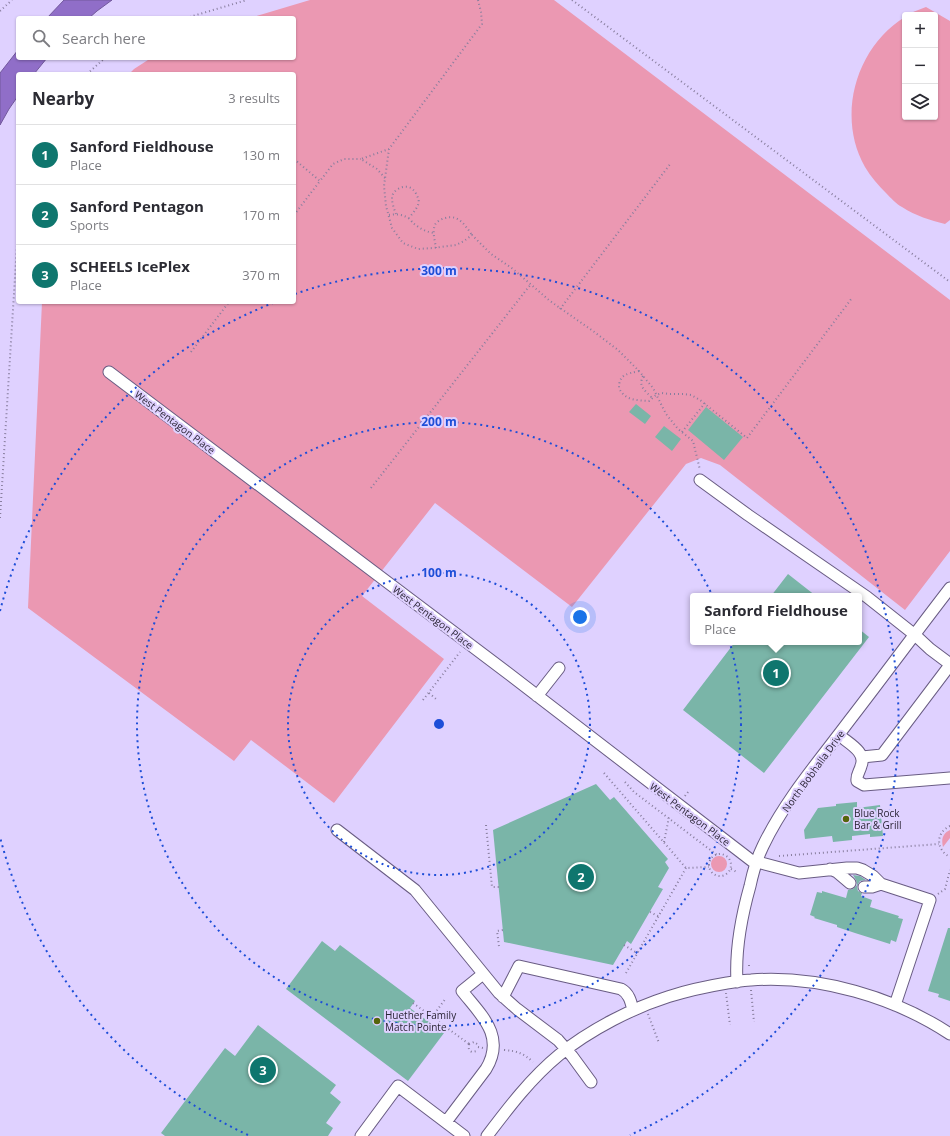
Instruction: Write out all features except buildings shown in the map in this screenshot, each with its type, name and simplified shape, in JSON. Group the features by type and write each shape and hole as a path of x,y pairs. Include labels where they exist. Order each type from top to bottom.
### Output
{"street":[{"name":"West Pentagon Place","path":"109,372 756,863"},
{"path":"700,480 802,553 861,593"},
{"name":"North Bobhalla Drive","path":"737,982 736,969 739,936 745,903 756,863 763,846 781,814 801,786 950,588"},
{"path":"862,594 950,665 882,755 862,757"},
{"path":"537,696 559,668"},
{"path":"839,735 861,753 863,761 856,778 857,781 864,785 950,778"},
{"path":"337,830 415,890 503,997 558,1040 567,1049 591,1082"},
{"path":"756,863 799,873 847,868 863,870 873,876 881,884 930,900 896,1005"},
{"path":"830,870 837,872 850,883"},
{"path":"864,887 872,887 881,884"},
{"path":"503,997 519,966 621,989 628,995 634,1010"},
{"path":"446,1122 486,1069 492,1058 494,1049 493,1038 487,1023 462,990 483,974"},
{"path":"487,1136 513,1101 531,1081 567,1049 587,1035 634,1010 667,996 696,989 751,980 769,979 816,983 861,994 896,1005 929,1021 950,1034"},
{"path":"361,1136 398,1086 464,1136"}],"path":[{"path":"0,12 12,0"},
{"path":"193,16 246,0"},
{"path":"472,235 456,245 436,248 418,249 403,243 392,228 384,186 389,149 482,24 478,0"},
{"path":"572,0 950,282"},
{"path":"89,72 103,60"},
{"path":"296,212 333,164 344,159 361,159 389,149"},
{"path":"361,159 377,169 385,178"},
{"path":"296,162 320,181"},
{"path":"560,309 671,163"},
{"path":"396,214 392,202 392,196 398,189 407,187 415,192 419,202 415,211 409,218"},
{"path":"386,202 392,202"},
{"path":"389,215 396,214 409,218 413,223 426,232 434,234"},
{"path":"436,248 434,234 435,226 438,221 442,218 457,218 463,222 472,235 490,254 513,269 550,302 618,350 639,371 653,388 666,414 678,429 693,441 699,466 700,480"},
{"path":"0,518 16,261"},
{"path":"372,488 531,284"},
{"path":"639,371 626,374 620,379 619,388 624,396 636,400 649,401 656,394 662,393 691,395 705,403 747,438 852,298"},
{"path":"191,352 227,304"},
{"path":"643,376 641,382 642,387 652,398"},
{"path":"682,432 705,403"},
{"path":"423,700 460,652"},
{"path":"429,693 436,699"},
{"path":"604,773 686,868"},
{"path":"626,782 634,792 669,817 717,855"},
{"path":"684,797 688,792"},
{"path":"664,842 669,817"},
{"path":"486,825 492,887 499,887"},
{"path":"950,826 940,834 939,839 941,850 950,857"},
{"path":"774,856 939,844"},
{"path":"731,868 726,874 719,876 712,873 709,867 710,860 717,855 722,854 728,858 731,868 737,872"},
{"path":"686,868 709,867"},
{"path":"626,973 686,868"},
{"path":"930,900 945,889 950,870"},
{"path":"650,912 658,916"},
{"path":"498,946 497,931 503,930"},
{"path":"624,946 637,953"},
{"path":"751,990 754,1022"},
{"path":"726,992 730,1024"},
{"path":"432,1017 446,998"},
{"path":"413,1003 469,1044"},
{"path":"647,1013 659,1043"},
{"path":"469,1044 474,1042 477,1044"},
{"path":"469,1044 468,1048 470,1051 477,1051"},
{"path":"478,1047 518,1052 533,1062"}],"shaded area":[{"path":"64,0 112,0 91,16 49,16"},
{"path":"310,0 554,0 950,300 950,551 905,610 720,465 701,458 686,464 572,607 435,503 362,596 444,659 334,803 251,740 234,761 28,608 42,304 296,304 296,72 131,72 148,60 296,60 296,16 257,16"},
{"path":"926,7 935,12 913,12"},
{"path":"938,14 950,21 950,220 945,224 913,213 896,203 872,178 856,147 852,126 852,105 856,84 863,64 874,46 888,30 902,19 902,120 938,120"},
{"path":"16,53 16,60 45,60 36,72 16,72 16,99 0,125 0,73"},
{"path":"950,830 950,838 943,847 943,837"},
{"path":"719,856 725,858 727,864 725,870 719,872 713,870 711,864 713,858"}],"place":[{"name":"Sanford Fieldhouse","path":"776,673"},
{"name":"Blue Rock Bar & Grill","path":"846,819"},
{"name":"Sanford Pentagon","path":"581,877"},
{"name":"Huether Family Match Pointe","path":"377,1021"},
{"name":"SCHEELS IcePlex","path":"263,1070"}]}
